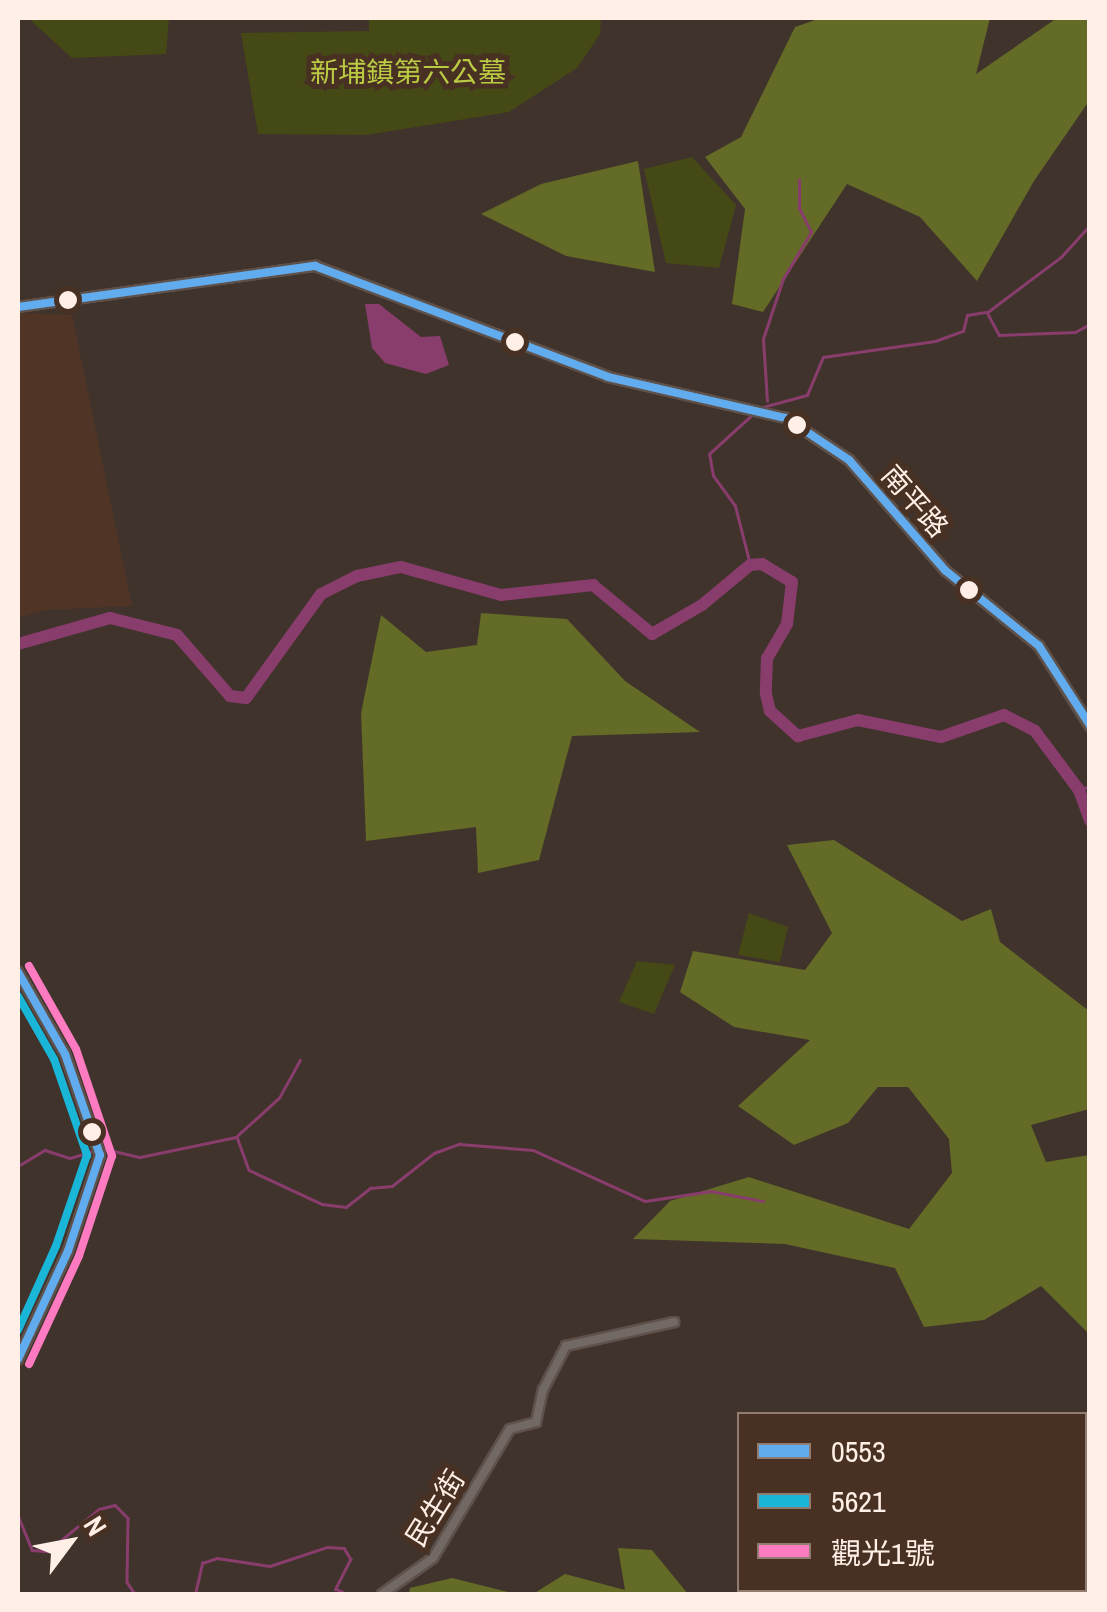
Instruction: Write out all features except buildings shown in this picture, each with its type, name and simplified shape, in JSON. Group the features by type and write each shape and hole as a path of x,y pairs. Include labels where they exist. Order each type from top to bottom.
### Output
{"street":[{"name":"南平路","path":"18,307 315,266 608,377 786,418 849,460 946,572 1039,646 1090,726"},
{"path":"18,972 65,1054 100,1155 68,1251 18,1360"},
{"name":"民生街","path":"382,1594 433,1558 510,1428 536,1422 542,1413 543,1390 566,1346 674,1322"}],"shaded area":[{"path":"365,304 379,304 421,337 440,336 449,365 426,374 385,363 372,348"},
{"path":"18,313 72,315 132,606 46,610 18,618"}],"green space":[{"path":"28,18 169,18 166,54 72,58"},
{"name":"新埔鎮第六公墓","path":"369,18 601,18 600,34 577,68 509,112 366,135 258,134 241,33 369,31"},
{"path":"821,18 990,18 976,74 1057,18 1089,18 1089,101 1034,181 977,281 920,217 847,184 763,312 732,304 745,209 705,157 741,137 795,27"},
{"path":"692,157 736,205 719,268 666,263 644,169"},
{"path":"638,161 655,272 566,256 481,214 541,184"},
{"path":"481,613 567,619 625,681 700,732 572,736 539,860 478,873 476,827 366,841 361,713 381,615 426,652 477,645"},
{"path":"834,840 962,921 991,909 1000,942 1089,1011 1089,1109 1031,1125 1046,1162 1089,1155 1089,1334 1041,1286 984,1320 924,1327 895,1268 785,1244 633,1239 670,1201 749,1177 909,1229 952,1173 949,1139 908,1087 878,1087 848,1123 794,1145 738,1106 810,1040 734,1027 680,992 693,951 805,970 832,933 787,845"},
{"path":"749,913 788,927 780,962 738,955"},
{"path":"637,961 675,965 654,1014 619,1002"},
{"path":"1087,1511 1089,1594 853,1594 1087,1592"},
{"path":"618,1548 652,1550 688,1594 533,1594 565,1574 625,1590"},
{"path":"452,1578 516,1594 409,1594 410,1588"}],"waterway":[{"path":"767,401 763,339 783,279 811,232 799,208 799,180"},
{"path":"989,311 1061,257 1090,225"},
{"path":"759,408 807,395 823,357 935,341 963,331 967,315 987,312 999,335 1075,332 1090,324"},
{"path":"750,565 735,506 713,476 709,454 753,414"},
{"path":"18,644 110,618 177,635 230,696 246,698 321,594 357,576 401,567 501,595 593,585 652,634 702,605 750,565 762,564 792,582 787,624 767,658 766,694 770,711 798,736 858,720 941,737 1004,715 1035,731 1079,790 1090,821"},
{"path":"1079,790 1090,786"},
{"path":"238,1135 279,1098 300,1060"},
{"path":"105,1149 140,1157 237,1137 249,1170 322,1204 346,1207 370,1188 392,1186 434,1153 459,1144 533,1150 645,1201 711,1191 763,1201"},
{"path":"18,1166 45,1150 70,1158 93,1151"},
{"path":"18,1515 32,1550 48,1551 99,1509 115,1505 128,1518 127,1582 135,1594"},
{"path":"195,1594 202,1563 217,1558 270,1566 327,1547 344,1548 351,1559 336,1589 347,1594"}],"transit line":[{"name":"0553","path":"18,307 315,266 608,377 786,418 849,460 946,571 1039,646 1090,725"},
{"name":"觀光1號","path":"29,966 76,1049 112,1156 79,1256 29,1364"},
{"name":"0553","path":"18,972 65,1054 100,1155 68,1251 18,1359"},
{"name":"5621","path":"18,996 54,1059 87,1155 56,1246 18,1330"}]}
